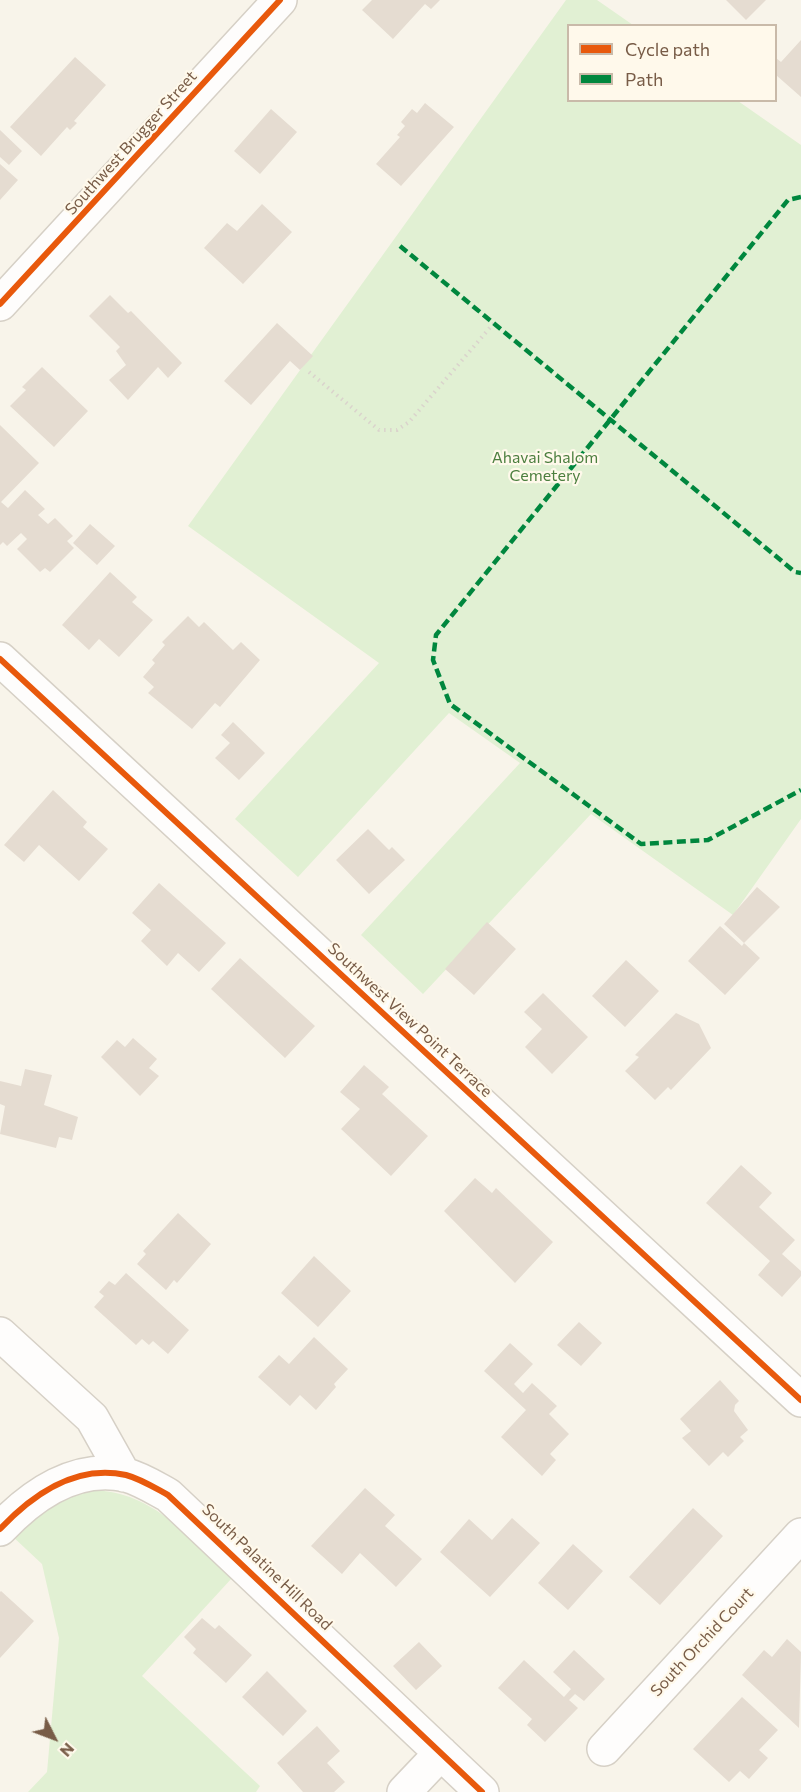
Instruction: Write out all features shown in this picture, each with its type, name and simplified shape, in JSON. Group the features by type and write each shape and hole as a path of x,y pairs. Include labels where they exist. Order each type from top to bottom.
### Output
{"street":[{"name":"Southwest Brugger Street","path":"0,304 280,0"},
{"name":"Southwest View Point Terrace","path":"0,659 801,1400"},
{"path":"0,1334 92,1418 124,1475"},
{"name":"South Palatine Hill Road","path":"0,1529 30,1501 55,1485 85,1475 124,1475 168,1495 185,1508 482,1792"},
{"name":"South Orchid Court","path":"604,1749 801,1535"},
{"path":"404,1792 441,1753"}],"path":[{"path":"309,372 379,430 397,430 409,423 494,323"}],"green space":[{"name":"Ahavai Shalom Cemetery","path":"566,0 597,0 632,24 567,24 567,102 739,102 801,145 801,819 733,915 591,814 423,994 361,935 520,763 449,713 298,877 235,819 379,663 188,526"},
{"path":"93,1490 135,1499 153,1508 186,1533 232,1578 142,1676 260,1786 256,1792 28,1792 47,1772 59,1638 42,1564 11,1535 48,1506 81,1492"}],"building":[{"path":"372,0 440,0 431,9 425,4 393,39 362,10"},
{"path":"726,0 766,0 746,20"},
{"path":"801,40 801,97 777,76 777,59 781,62"},
{"path":"75,57 106,85 74,121 77,123 70,130 67,127 41,156 10,127"},
{"path":"425,103 454,127 401,186 376,164 400,137 397,135 405,126 401,122 412,109 417,113"},
{"path":"271,109 297,132 260,174 234,151"},
{"path":"0,130 22,151 9,165 0,157"},
{"path":"0,164 18,180 0,200"},
{"path":"262,204 292,232 243,284 204,248 227,223 237,231"},
{"path":"110,295 128,313 131,311 182,363 168,378 158,367 128,400 109,380 126,365 116,351 120,347 89,316"},
{"path":"277,323 313,356 300,370 290,361 251,405 224,381"},
{"path":"42,367 88,411 54,447 10,406 26,390 22,387"},
{"path":"0,425 39,463 1,502 8,508 25,490 45,509 38,515 48,524 55,518 73,536 67,541 74,548 50,572 45,568 40,572 17,549 27,539 21,533 7,546 3,542 0,545"},
{"path":"90,524 115,546 97,565 73,543"},
{"path":"110,572 137,597 132,602 153,620 119,657 99,639 89,650 62,625"},
{"path":"188,616 199,627 204,622 233,650 241,642 260,660 220,707 215,703 192,729 148,693 154,687 143,677 155,663 152,660 165,645 162,642"},
{"path":"233,722 265,753 239,780 215,758 230,743 221,735"},
{"path":"53,790 87,822 83,827 108,849 79,881 39,845 24,862 4,845"},
{"path":"368,829 389,850 392,847 405,860 369,894 336,860"},
{"path":"159,883 226,943 199,972 178,953 167,966 141,941 151,930 132,913"},
{"path":"757,887 780,907 744,943 724,924"},
{"path":"487,922 516,949 474,995 445,969"},
{"path":"720,926 742,946 744,943 760,958 725,995 688,961"},
{"path":"240,958 315,1026 285,1058 211,989"},
{"path":"626,960 659,991 625,1027 592,996"},
{"path":"543,993 588,1037 552,1074 525,1047 542,1029 524,1012"},
{"path":"676,1013 699,1024 711,1048 671,1090 668,1087 655,1100 625,1071 639,1057 635,1055"},
{"path":"133,1038 157,1059 149,1068 159,1076 140,1096 101,1057 117,1040 125,1047"},
{"path":"364,1065 389,1087 382,1094 428,1136 391,1176 341,1129 360,1109 340,1092"},
{"path":"25,1069 52,1075 44,1105 78,1117 72,1140 59,1137 56,1148 0,1134 5,1106 0,1104 0,1081 21,1086"},
{"path":"741,1165 772,1193 759,1207 795,1240 782,1254 801,1271 801,1276 782,1297 758,1275 770,1261 706,1203"},
{"path":"475,1178 492,1193 496,1188 553,1242 515,1283 444,1211"},
{"path":"178,1213 211,1244 177,1283 174,1280 166,1290 137,1264 146,1254 143,1251"},
{"path":"314,1256 351,1291 318,1327 281,1293"},
{"path":"126,1273 189,1330 168,1354 153,1341 149,1345 142,1339 136,1345 94,1307 104,1296 99,1292 109,1281 115,1285"},
{"path":"579,1322 602,1343 581,1366 557,1345"},
{"path":"314,1337 348,1369 334,1384 336,1387 316,1410 300,1395 290,1406 258,1377 279,1355 289,1364"},
{"path":"510,1343 533,1364 514,1384 523,1393 532,1383 557,1406 549,1414 569,1434 550,1454 556,1460 542,1476 501,1437 526,1410 484,1371"},
{"path":"720,1380 739,1401 734,1411 748,1430 740,1437 744,1441 728,1457 723,1452 709,1466 682,1438 691,1431 680,1419"},
{"path":"365,1488 395,1515 385,1526 422,1559 396,1587 360,1553 342,1574 311,1546"},
{"path":"693,1508 723,1536 660,1605 629,1577"},
{"path":"512,1518 540,1543 490,1597 440,1552 469,1519 492,1540"},
{"path":"573,1544 603,1571 568,1610 538,1583"},
{"path":"0,1592 34,1621 0,1658"},
{"path":"202,1618 215,1629 219,1625 252,1655 226,1683 193,1653 196,1649 184,1637"},
{"path":"787,1639 801,1652 799,1728 742,1675 764,1650 772,1657"},
{"path":"419,1642 442,1666 416,1690 393,1666"},
{"path":"574,1650 605,1679 584,1701 575,1694 569,1700 578,1708 545,1742 527,1725 532,1719 498,1688 524,1660 564,1697 571,1689 553,1672"},
{"path":"267,1671 307,1711 283,1736 242,1697"},
{"path":"742,1697 778,1730 759,1750 768,1758 749,1779 740,1771 729,1782 693,1749"},
{"path":"317,1726 340,1751 327,1763 345,1782 334,1792 303,1792 277,1763"}],"marked path":[{"path":"801,197 788,200 436,635 433,660 450,704 641,844 708,840 801,790"},
{"path":"400,246 795,572 801,573"}],"cycle path":[{"path":"0,304 280,0"},
{"path":"0,659 801,1400"},
{"path":"0,1529 41,1494 73,1478 90,1474 126,1475 168,1495 482,1792"}]}
